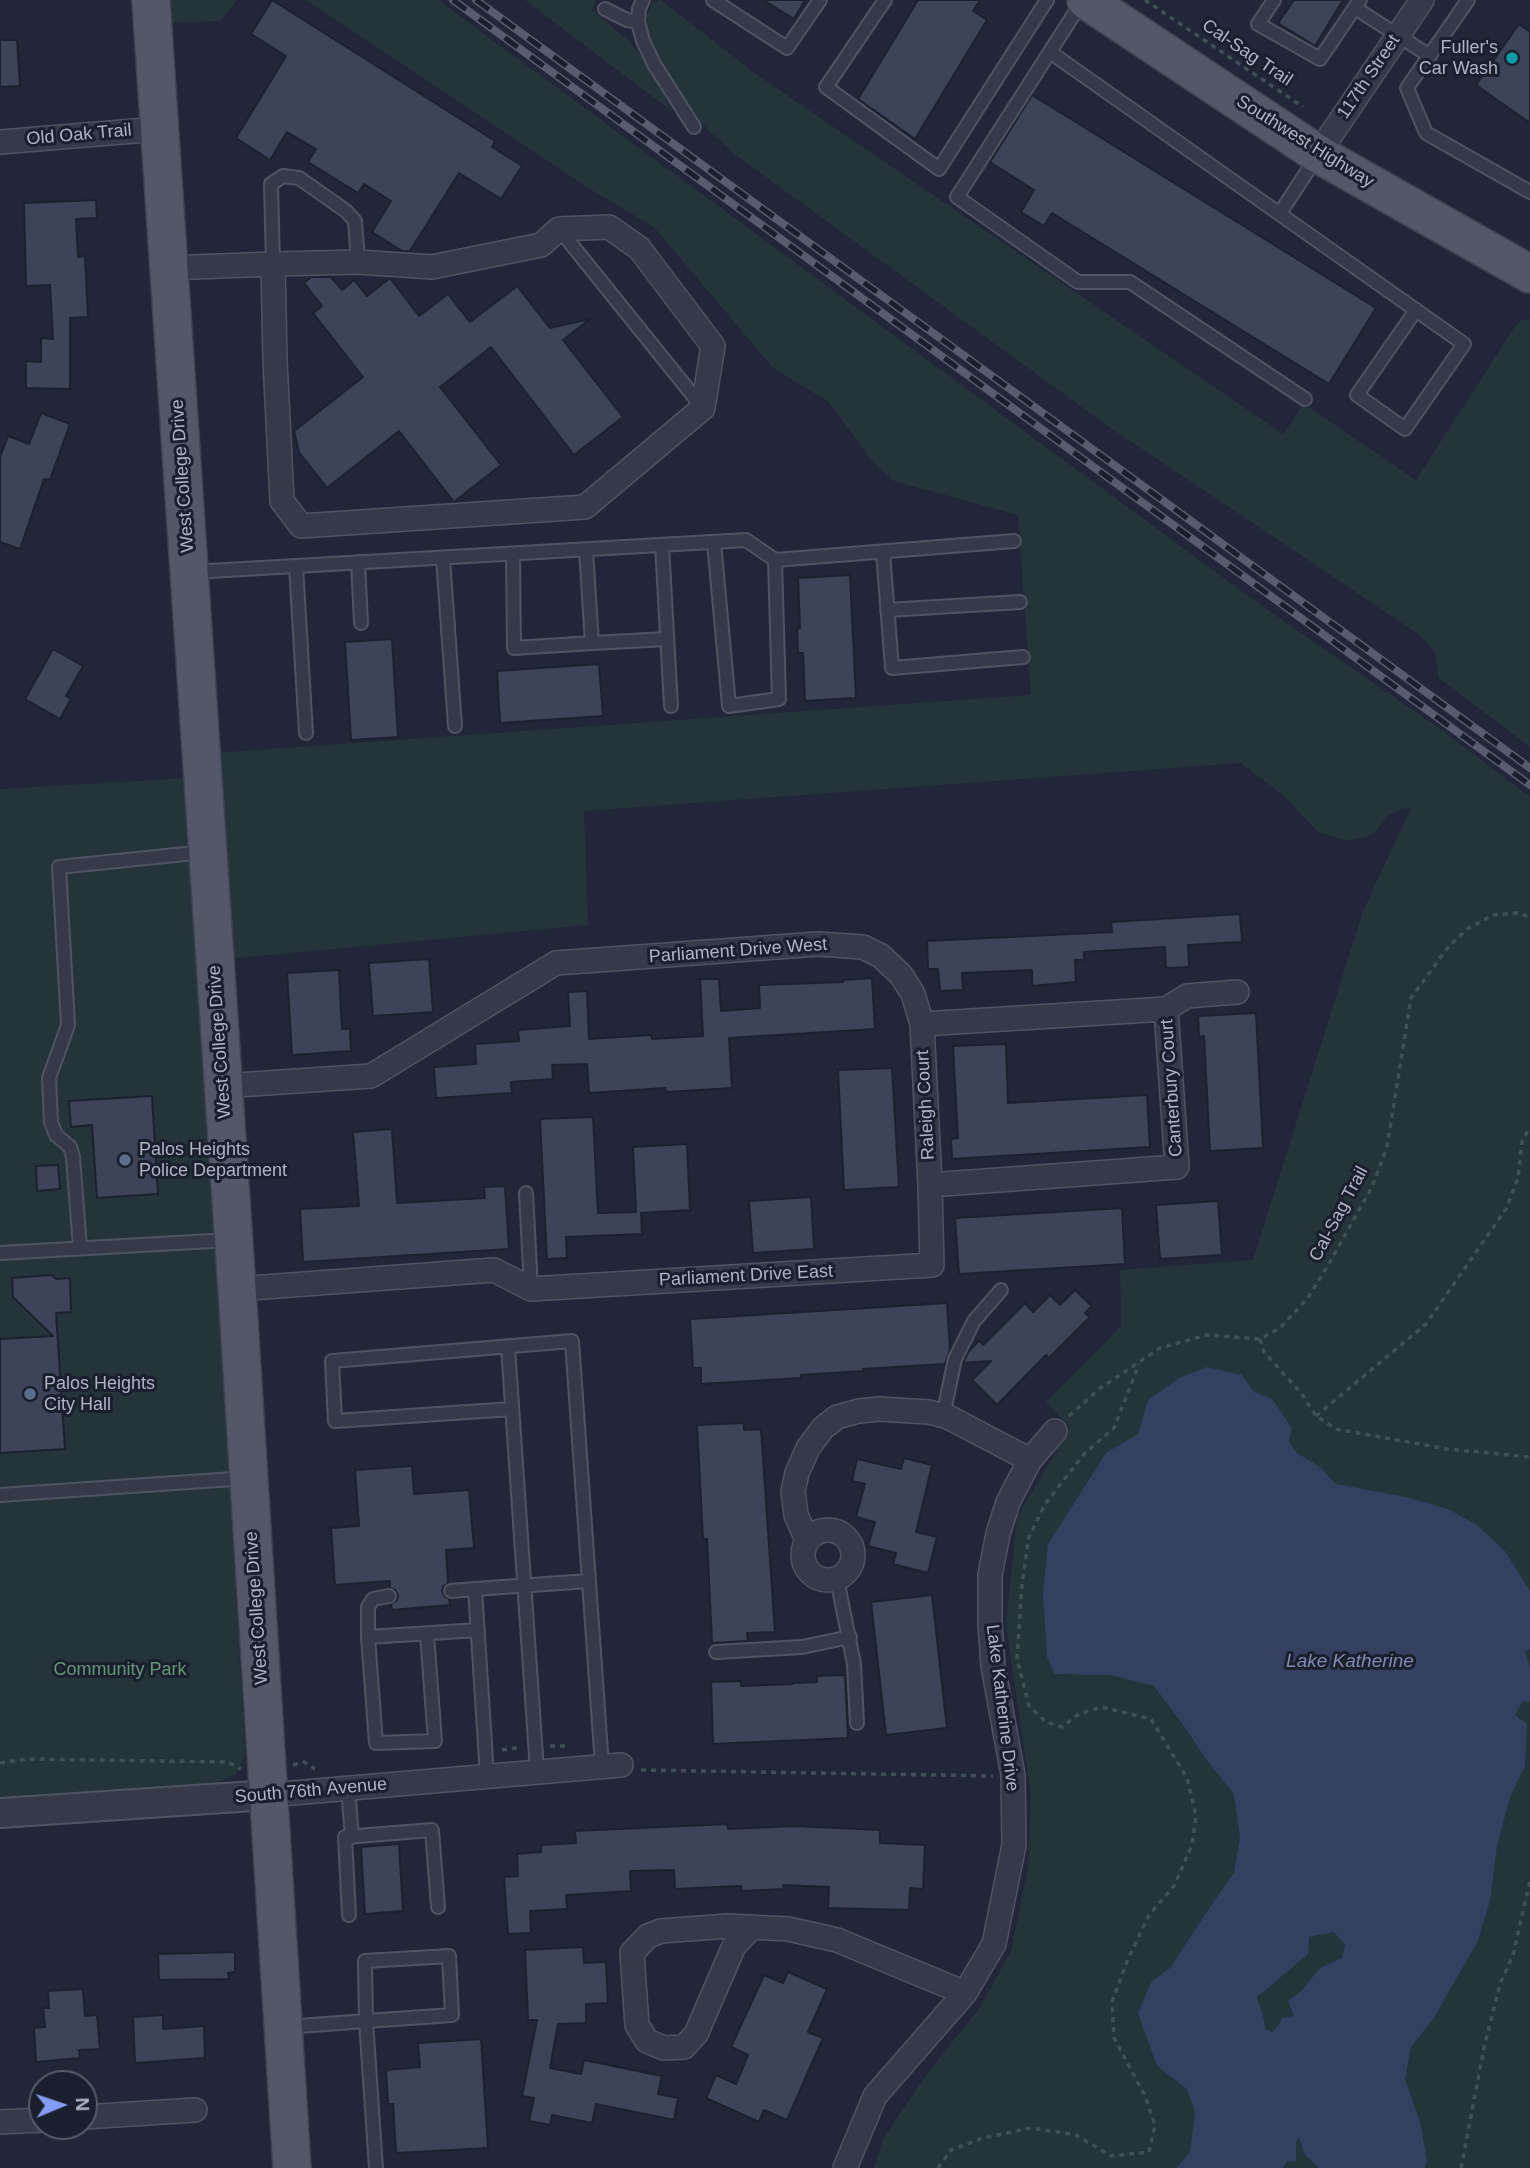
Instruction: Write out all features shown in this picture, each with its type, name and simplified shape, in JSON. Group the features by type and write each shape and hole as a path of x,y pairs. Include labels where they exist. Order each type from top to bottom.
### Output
{"main road":[{"name":"West College Drive","path":"150,0 237,1289 292,2168"},
{"name":"Southwest Highway","path":"1085,0 1326,141 1530,274"}],"street":[{"name":"117th Street","path":"1326,141 1422,0"},
{"name":"Old Oak Trail","path":"0,142 159,129"},
{"path":"168,268 273,264 358,262 432,267 541,245 559,229 609,227 639,248 713,346 703,408 585,507 301,526 282,501 273,264"},
{"name":"Parliament Drive West","path":"223,1086 371,1076 556,963 818,944 863,947 881,956 901,975 913,994 922,1024"},
{"path":"922,1024 1166,1009 1187,996 1237,992"},
{"name":"Canterbury Court","path":"930,1185 1177,1167 1166,1009"},
{"name":"Raleigh Court","path":"922,1024 930,1185"},
{"name":"Parliament Drive East","path":"531,1289 932,1265 930,1185"},
{"path":"237,1289 494,1270 531,1289"},
{"path":"807,1540 796,1514 793,1491 797,1473 808,1448 823,1428 837,1417 879,1409 905,1409 943,1416 1030,1460"},
{"name":"Lake Katherine Drive","path":"845,2168 875,2096 965,1993 994,1944 1014,1845 1013,1775 993,1666 990,1575 1008,1502 1030,1460 1055,1431"},
{"path":"820,1530 838,1531 850,1543 853,1560 850,1568 837,1579 821,1580 807,1571 802,1556 807,1540 820,1530"},
{"name":"South 76th Avenue","path":"0,1813 269,1795 537,1772 615,1762"},
{"path":"752,1927 734,1947 696,2034 684,2047 664,2048 647,2041 637,2025 632,1953 648,1936 661,1931 728,1926 752,1927 788,1929 837,1940 965,1993"},
{"path":"98,2116 195,2110"},
{"path":"0,2122 28,2121"}],"lane":[{"path":"643,0 638,22 643,41 654,64 694,127"},
{"path":"713,0 787,48 820,0"},
{"path":"885,0 826,87 939,169 1047,0"},
{"path":"1085,0 957,197 1078,282 1130,282 1305,399"},
{"path":"1274,0 1258,24 1320,59 1358,4 1430,56"},
{"path":"1468,0 1407,88 1426,133 1530,192"},
{"path":"605,9 626,20 638,22"},
{"path":"1050,52 1280,213 1464,344 1405,429 1357,395 1416,310"},
{"path":"1280,213 1326,141"},
{"path":"273,264 271,184 283,176 299,178 355,221 358,262"},
{"path":"559,229 703,408"},
{"path":"190,572 746,540 775,560 1014,541"},
{"path":"715,542 729,706 779,699 775,560"},
{"path":"662,545 671,706"},
{"path":"586,550 592,643"},
{"path":"883,552 892,668 1023,657"},
{"path":"513,554 514,648 667,639"},
{"path":"443,558 455,726"},
{"path":"358,562 361,623"},
{"path":"296,566 306,733"},
{"path":"887,610 1020,601"},
{"path":"80,1248 74,1157 70,1147 56,1135 51,1122 49,1078 68,1025 59,867 208,852"},
{"path":"526,1193 531,1289"},
{"path":"0,1253 233,1240"},
{"path":"943,1416 956,1359 974,1321 1001,1290"},
{"path":"512,1409 335,1421 332,1361 572,1341 589,1581 615,1762"},
{"path":"508,1347 537,1772"},
{"path":"0,1495 249,1478"},
{"path":"837,1579 854,1664 857,1723"},
{"path":"452,1591 589,1581"},
{"path":"475,1589 487,1776"},
{"path":"389,1596 373,1600 368,1606 376,1742 435,1741 427,1634"},
{"path":"368,1637 478,1630"},
{"path":"716,1652 802,1647 850,1637"},
{"path":"348,1788 352,1837"},
{"path":"349,1914 345,1837 432,1830 438,1907"},
{"path":"283,2027 366,2021 452,2015 450,1956 365,1961 366,2021 376,2168"}],"path":[{"name":"Cal-Sag Trail","path":"1145,0 1326,141"},
{"name":"Cal-Sag Trail","path":"1260,1339 1280,1328 1308,1298 1372,1187 1387,1147 1411,998 1449,946 1467,929 1493,915 1517,913 1530,917"},
{"path":"1316,1416 1426,1325 1506,1209 1518,1178 1522,1142 1530,1127"},
{"path":"1055,1431 1099,1389 1160,1348 1207,1335 1260,1339 1264,1352 1301,1393 1316,1416 1336,1429 1447,1449 1530,1457"},
{"path":"938,2168 951,2150 983,2138 1031,2128 1076,2135 1111,2156 1149,2152 1155,2125 1144,2096 1114,2038 1112,2002 1128,1959 1149,1915 1174,1886 1192,1845 1196,1816 1187,1778 1151,1719 1102,1707 1079,1714 1062,1727 1046,1723 1029,1706 1017,1659 1022,1584 1029,1537 1045,1504 1085,1453 1114,1428 1139,1364"},
{"path":"485,1752 536,1746 615,1762 969,1777 1013,1775"},
{"path":"0,1763 26,1759 227,1762 233,1767"},
{"path":"297,1763 304,1762 324,1774"},
{"path":"1461,2168 1500,1984 1513,1955 1530,1881"}],"green space":[{"path":"166,0 237,0 220,21 167,23"},
{"path":"306,0 438,0 1262,606 1446,733 1530,797 1530,2168 874,2168 883,2139 924,2078 980,2007 1011,1951 1028,1867 1031,1797 1006,1625 1017,1517 1070,1428 1046,1402 1121,1326 1120,1270 1253,1260 1363,911 1411,808 1401,809 1388,816 1373,835 1348,841 1318,832 1284,796 1241,763 584,811 588,925 227,959 214,753 1031,695 1018,515 894,481 868,456 829,402 773,368 654,227 590,189"},
{"path":"525,0 596,0 592,10 630,42 646,62 658,78 669,109"},
{"path":"661,0 753,72 1283,434 1304,404 1416,480 1514,328 1520,321 1530,319 1530,747 1439,678 1434,651 1420,635 1112,429 737,156 707,129 674,88 654,55 645,32 647,15 653,2"},
{"name":"Community Park","path":"188,778 245,1752 236,1774 213,1785 0,1799 0,789"}],"water":[{"name":"Lake Katherine","path":"1207,1367 1242,1375 1254,1392 1272,1399 1292,1428 1289,1441 1297,1453 1320,1467 1336,1484 1406,1497 1448,1509 1477,1525 1505,1551 1530,1591 1530,1649 1525,1652 1530,1666 1530,1702 1523,1701 1515,1715 1527,1724 1525,1766 1510,1797 1497,1846 1490,1901 1477,1943 1433,2019 1411,2047 1405,2079 1420,2122 1427,2161 1425,2168 1319,2168 1305,2155 1299,2138 1296,2141 1296,2161 1286,2162 1283,2168 1176,2168 1190,2152 1195,2112 1187,2089 1157,2066 1138,2013 1151,1982 1170,1968 1234,1873 1240,1838 1234,1794 1154,1686 1110,1675 1055,1674 1047,1657 1043,1593 1048,1544 1106,1453 1138,1434 1148,1400 1179,1378","holes":["1334,1932 1345,1945 1342,1958 1320,1968 1302,1990 1288,2001 1294,2016 1282,2018 1272,2032 1265,2029 1257,1997 1308,1954 1309,1937"]}],"building":[{"path":"272,0 495,141 492,147 522,166 501,199 459,173 410,251 402,251 372,232 391,201 364,184 358,193 308,162 316,149 287,132 270,160 236,138 286,56 251,34"},
{"path":"763,0 805,0 794,19"},
{"path":"918,0 980,0 973,11 987,20 915,139 858,99"},
{"path":"1294,0 1343,0 1315,46 1278,23"},
{"name":"Fuller's Car Wash","path":"1519,24 1530,32 1530,123 1476,85"},
{"path":"0,40 17,40 20,86 0,87"},
{"path":"1032,95 1376,308 1329,384 1052,213 1044,226 1021,212 1034,190 990,162"},
{"path":"96,200 97,218 76,219 78,257 85,256 88,317 70,318 70,389 26,388 26,361 41,362 41,338 53,339 50,285 26,286 24,203"},
{"path":"311,277 331,277 342,290 354,280 367,296 390,278 419,316 448,294 470,322 517,286 550,328 590,319 563,340 623,417 574,455 491,347 440,387 501,465 454,502 399,431 327,488 299,452 294,431 363,377 313,313 322,306 304,283"},
{"path":"41,413 70,424 50,480 44,479 20,549 0,542 0,457 8,436 29,444"},
{"path":"850,575 856,698 805,701 803,653 798,653 798,578"},
{"path":"392,639 398,737 351,740 345,642"},
{"path":"53,649 83,666 66,696 71,699 60,719 25,699"},
{"path":"599,664 603,716 500,723 497,671"},
{"path":"1240,914 1242,942 1188,945 1189,967 1166,968 1165,947 1084,952 1084,960 1075,960 1076,982 1032,986 1032,970 962,973 963,990 940,991 938,969 928,969 927,941 1112,932 1111,922"},
{"path":"429,959 433,1012 373,1016 369,963"},
{"path":"339,970 342,1029 350,1029 351,1051 292,1055 287,973"},
{"path":"872,978 875,1029 729,1038 732,1088 666,1092 665,1088 589,1093 587,1064 552,1065 553,1079 511,1082 512,1093 436,1098 434,1067 476,1064 475,1044 519,1041 518,1030 570,1026 568,992 587,991 589,1039 651,1035 652,1039 703,1036 700,979 719,979 721,1011 760,1008 759,985 843,982"},
{"path":"1256,1013 1263,1148 1210,1151 1204,1036 1199,1037 1198,1016"},
{"path":"1006,1044 1008,1103 1147,1095 1150,1147 952,1159 951,1139 958,1138 953,1046"},
{"path":"892,1068 899,1187 844,1190 838,1070"},
{"name":"Palos Heights Police Department","path":"152,1096 158,1194 97,1198 92,1125 71,1127 69,1101"},
{"path":"593,1117 598,1213 636,1212 633,1147 687,1144 690,1210 641,1213 642,1234 566,1237 567,1258 547,1259 540,1119"},
{"path":"392,1129 397,1203 485,1198 484,1187 505,1186 509,1249 303,1262 300,1209 359,1206 353,1132"},
{"path":"58,1165 60,1189 37,1191 36,1166"},
{"path":"811,1197 814,1249 753,1253 749,1201"},
{"path":"1218,1201 1222,1255 1160,1259 1156,1205"},
{"path":"1122,1208 1125,1264 959,1274 955,1218"},
{"name":"Palos Heights City Hall","path":"52,1275 56,1279 70,1278 71,1312 56,1313 65,1449 0,1453 0,1339 53,1336 13,1297 12,1278"},
{"path":"1075,1290 1092,1306 1085,1313 1090,1317 1049,1358 1046,1355 997,1405 972,1380 991,1361 963,1363 968,1352 979,1341 983,1345 1025,1303 1033,1312 1050,1295 1060,1305"},
{"path":"947,1303 950,1350 945,1364 801,1375 801,1378 701,1384 701,1368 693,1368 690,1319"},
{"path":"744,1423 744,1430 761,1429 775,1632 747,1633 748,1641 712,1643 707,1539 703,1539 697,1425"},
{"path":"904,1458 932,1465 916,1532 937,1537 928,1573 893,1564 896,1553 868,1546 875,1522 856,1517 865,1484 852,1481 857,1459 901,1469"},
{"path":"412,1466 414,1494 469,1490 474,1548 446,1550 448,1583 442,1591 449,1599 450,1605 392,1610 391,1604 397,1600 398,1595 390,1588 390,1581 335,1585 331,1528 359,1526 355,1470"},
{"path":"932,1595 947,1728 886,1735 871,1602"},
{"path":"845,1675 848,1738 713,1744 711,1682 741,1681 741,1686 793,1684 817,1682 817,1676"},
{"path":"727,1824 728,1829 794,1826 880,1830 880,1843 925,1845 923,1889 910,1888 909,1910 828,1908 829,1887 783,1885 784,1889 742,1891 741,1886 675,1889 674,1870 630,1871 631,1891 566,1895 567,1909 530,1911 531,1933 508,1934 504,1877 518,1876 517,1854 541,1852 541,1845 576,1843 575,1831"},
{"path":"399,1844 403,1911 365,1914 361,1847"},
{"path":"583,1947 584,1963 606,1962 608,2003 586,2004 586,2023 558,2024 550,2068 581,2074 584,2060 662,2076 658,2094 678,2098 674,2120 596,2104 592,2123 552,2115 550,2125 529,2121 534,2098 522,2096 537,2020 528,2020 525,1950"},
{"path":"235,1952 235,1972 228,1973 229,1979 159,1980 158,1954"},
{"path":"788,1972 827,1989 808,2032 823,2038 787,2120 764,2110 759,2122 706,2098 716,2075 736,2084 748,2055 731,2047 764,1975 783,1983"},
{"path":"83,1989 85,2016 97,2015 100,2049 79,2050 80,2058 36,2062 34,2028 45,2027 43,2008 49,2008 48,1991"},
{"path":"163,2015 163,2029 204,2026 205,2058 135,2063 133,2017"},
{"path":"481,2039 488,2148 396,2153 393,2104 388,2104 386,2070 420,2067 418,2043"}],"railway":[{"path":"453,0 1530,785"},
{"path":"476,0 1530,768"}],"place":[{"name":"Fuller's Car Wash","path":"1512,58"},
{"name":"Palos Heights Police Department","path":"125,1160"},
{"name":"Palos Heights City Hall","path":"30,1394"}]}
